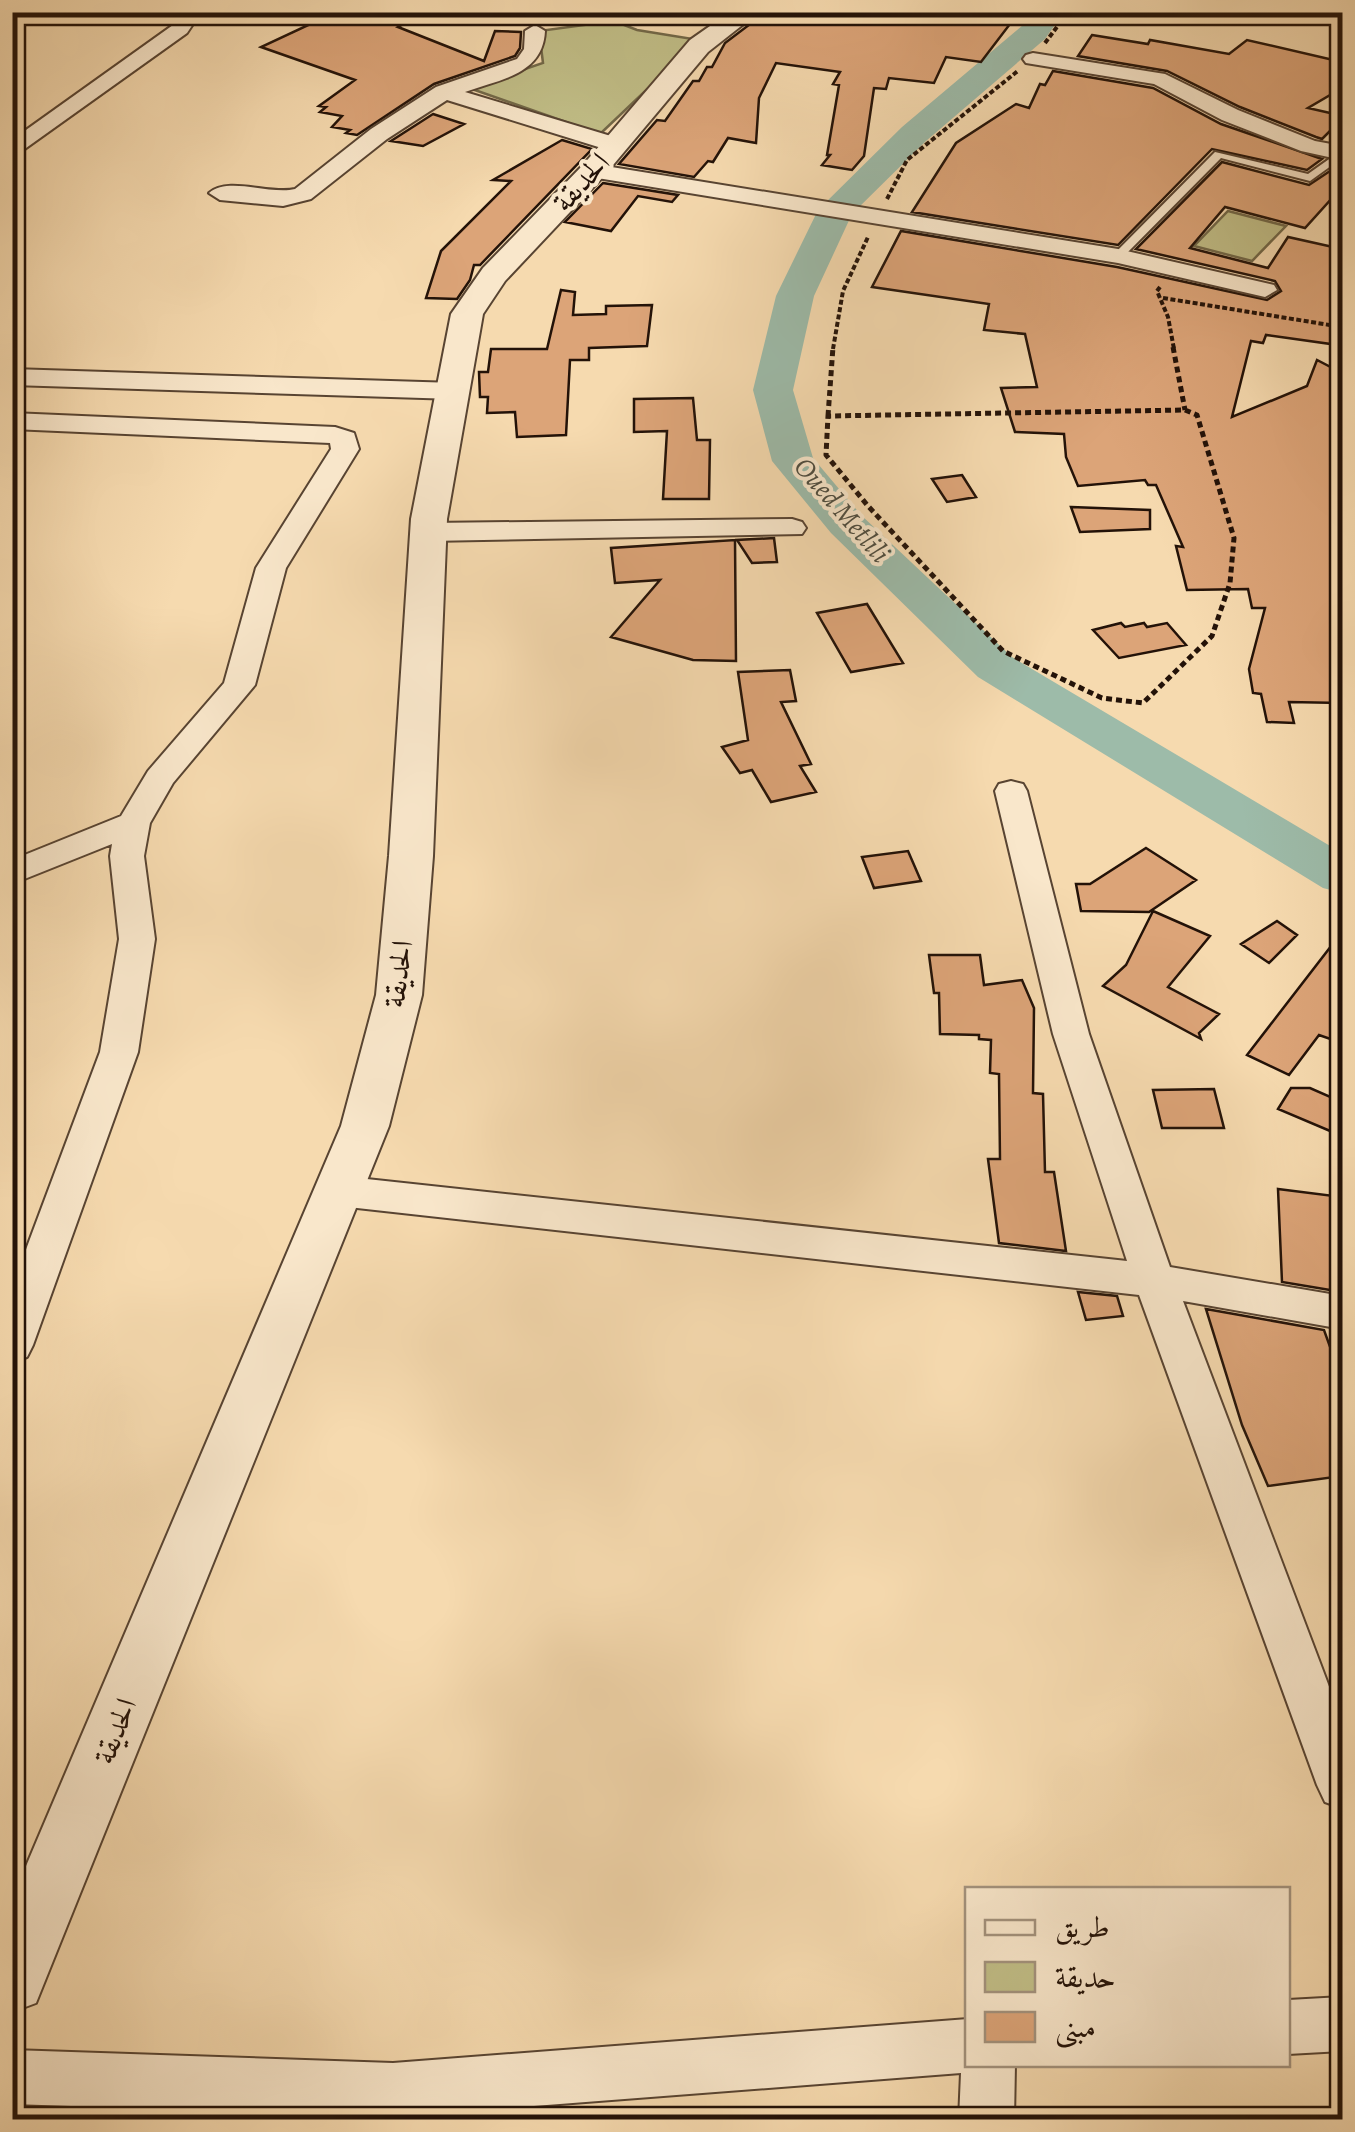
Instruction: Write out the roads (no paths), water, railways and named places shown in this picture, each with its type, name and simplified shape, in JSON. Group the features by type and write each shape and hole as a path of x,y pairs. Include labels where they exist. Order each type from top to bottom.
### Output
{"street":[{"path":"12,152 53,118 180,29 192,12"},
{"name":"الحديقة","path":"12,1979 365,1126 399,995 411,856 428,532 467,314 494,275 605,158 699,46 746,12"},
{"path":"220,193 283,199 303,194 379,134 444,92 524,62 534,50 535,30"},
{"path":"1033,59 1158,78 1230,115 1309,146 1342,153"},
{"path":"444,92 605,158 1175,267 1265,290"},
{"path":"12,377 455,392"},
{"path":"12,421 334,435 344,439 346,449 271,568 239,685 160,778 133,824 127,856 137,939 118,1052 12,1345"},
{"path":"428,532 792,528"},
{"path":"1011,791 1071,1034 1154,1280 1342,1785"},
{"path":"12,873 133,824"},
{"path":"338,1192 1154,1280 1342,1312"},
{"path":"1290,2027 1342,2024"},
{"path":"12,2077 393,2090 965,2046"},
{"path":"986,2120 988,2067"}],"lane":[{"path":"1118,256 1219,154 1310,178 1342,153"}],"waterway":[{"name":"Oued Metlili","path":"1049,12 1034,32 914,134 836,210 795,296 773,390 793,461 846,524 995,667 1342,876"}]}
